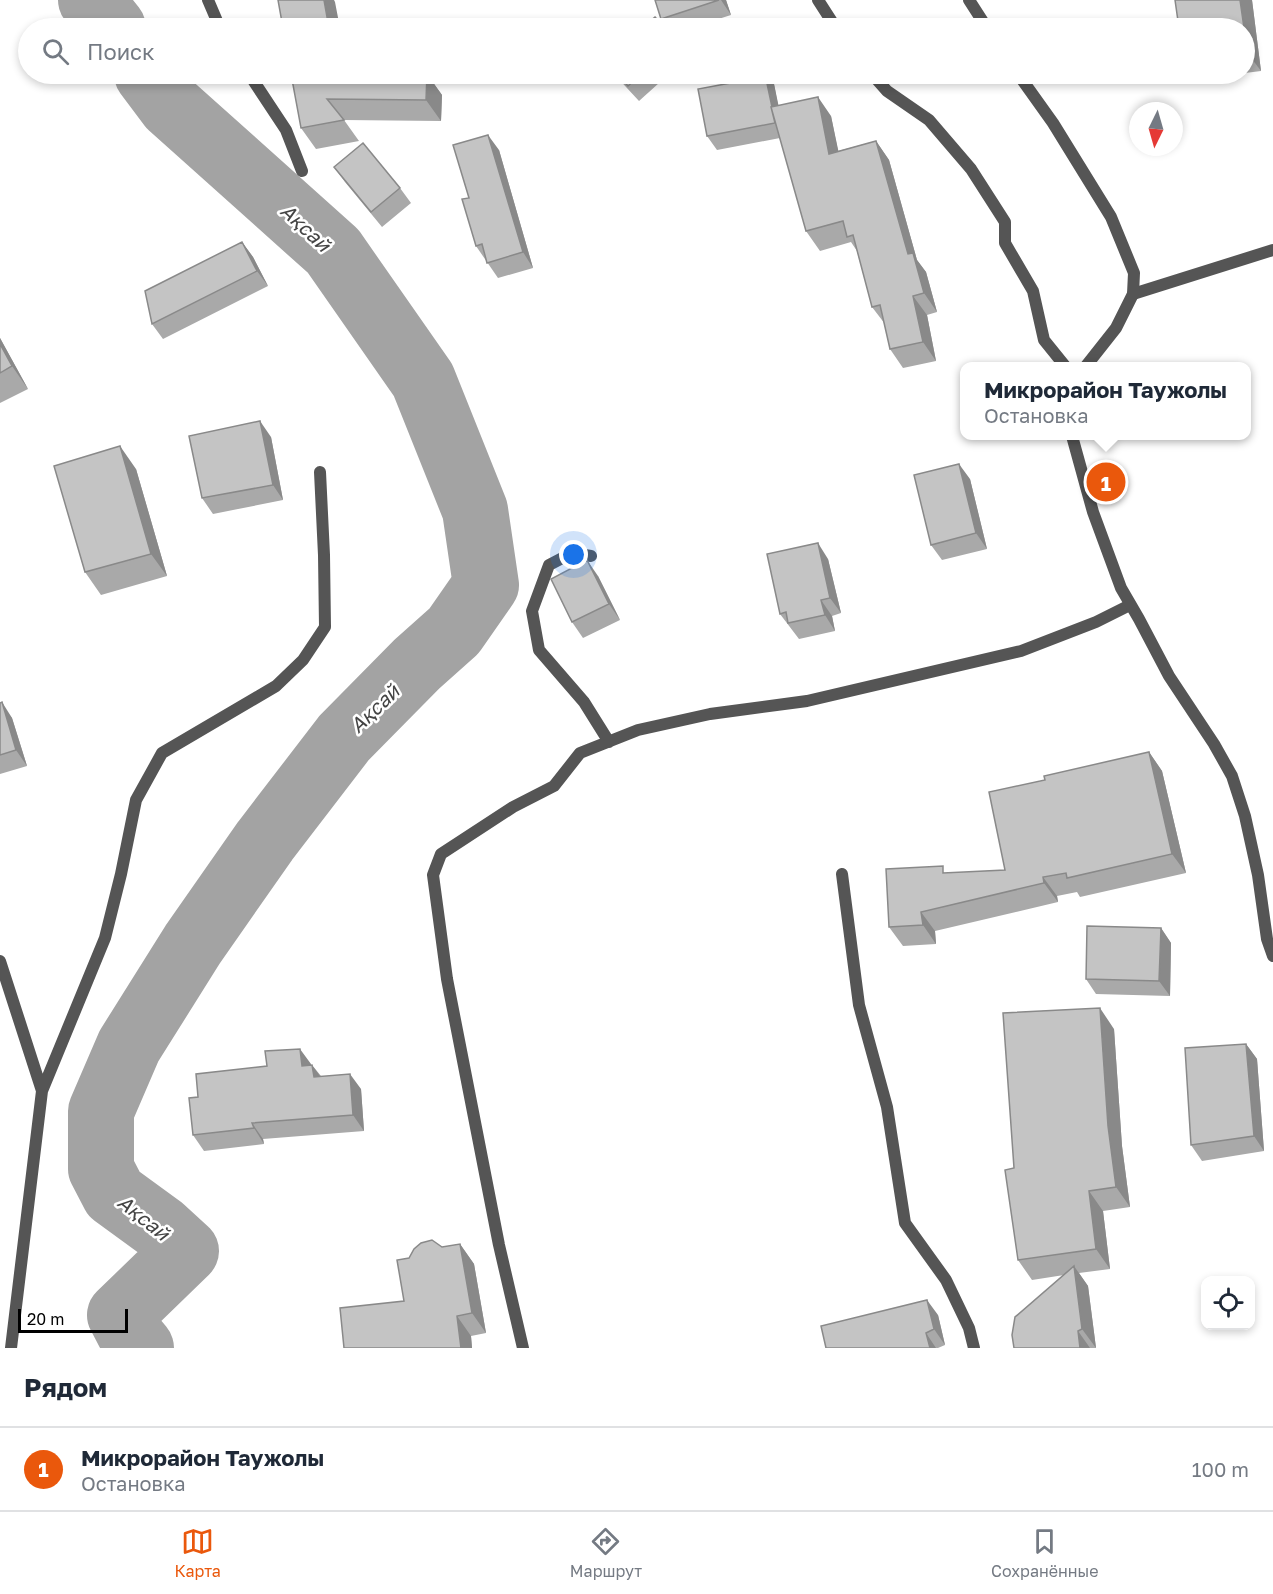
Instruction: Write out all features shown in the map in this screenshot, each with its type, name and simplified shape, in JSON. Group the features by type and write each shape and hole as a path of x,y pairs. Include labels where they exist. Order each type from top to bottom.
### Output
{"street":[{"path":"208,0 216,18"},
{"path":"818,0 830,18"},
{"path":"969,0 981,18"},
{"path":"256,84 286,130 302,171"},
{"path":"881,84 887,91 929,120 971,169 1005,222 1005,243 1033,291 1044,340 1062,362"},
{"path":"1025,84 1053,123 1111,217 1134,273 1133,294 1116,328 1089,362"},
{"path":"1133,294 1273,249"},
{"path":"1073,440 1094,512 1121,588 1169,676 1214,744 1232,776 1245,816 1273,956"},
{"path":"11,1348 42,1091 105,938 136,800 162,753 276,686 303,660 325,627 320,472"},
{"path":"591,556 572,553 549,565 532,611 539,650 584,702 609,742"},
{"path":"523,1348 461,1059 447,979 433,875 441,854 513,807 554,786 580,753 638,730 710,714 807,701 1021,651 1096,622 1130,604"},
{"path":"842,874 859,1005 887,1107 905,1223 946,1280 969,1328 974,1348"},
{"path":"0,961 42,1091"}],"building":[{"path":"278,0 324,0 327,18 281,18"},
{"path":"655,0 719,0 664,18 661,18"},
{"path":"1175,0 1240,0 1243,18 1178,18"},
{"path":"293,84 427,84 426,100 327,99 344,120 301,128"},
{"path":"725,84 767,84 775,123 707,136 698,89"},
{"path":"818,97 829,154 876,141 908,254 913,253 924,293 913,296 923,342 890,349 880,305 872,307 853,235 847,237 843,221 806,231 771,107"},
{"path":"488,135 523,252 487,263 482,244 476,246 462,199 469,198 453,145"},
{"path":"363,143 400,188 371,212 334,167"},
{"path":"242,242 257,271 152,324 145,291"},
{"path":"0,344 12,366 0,373"},
{"path":"260,421 273,485 202,498 189,436"},
{"path":"120,446 151,554 85,572 54,466"},
{"path":"959,464 976,533 931,545 914,475"},
{"path":"818,543 830,598 821,600 825,615 788,623 786,612 780,614 767,554"},
{"path":"587,560 609,604 572,622 551,579"},
{"path":"2,702 16,750 0,755 0,703"},
{"path":"1149,752 1172,854 1067,878 1066,873 1043,877 1044,883 921,912 923,925 889,927 886,869 943,866 943,873 1005,870 989,792 1045,780 1044,776"},
{"path":"1087,926 1161,928 1159,981 1086,979"},
{"path":"1100,1008 1108,1126 1116,1187 1089,1191 1096,1249 1018,1260 1005,1170 1014,1168 1003,1013"},
{"path":"1246,1044 1254,1136 1191,1145 1185,1048"},
{"path":"300,1049 302,1066 312,1065 314,1077 350,1074 353,1115 252,1123 254,1128 193,1135 189,1098 198,1097 196,1074 267,1066 265,1051"},
{"path":"432,1240 442,1247 460,1244 472,1313 457,1316 461,1348 344,1348 340,1308 404,1301 397,1260 409,1258 421,1243"},
{"path":"1074,1266 1082,1329 1078,1331 1080,1348 1014,1348 1012,1335 1015,1317"},
{"path":"927,1300 934,1329 926,1333 930,1348 826,1348 821,1326"}],"waterway":[{"name":"Ақсай","path":"91,0 105,18"},
{"name":"Ақсай","path":"141,1348 131,1336 120,1315 186,1251 162,1229 114,1194 101,1169 101,1111 129,1046 193,944 265,841 344,738 417,664 454,631 486,585 475,510 423,380 333,251 171,106 154,84"}],"place":[{"name":"Микрорайон Таужолы","path":"1106,482"}]}
